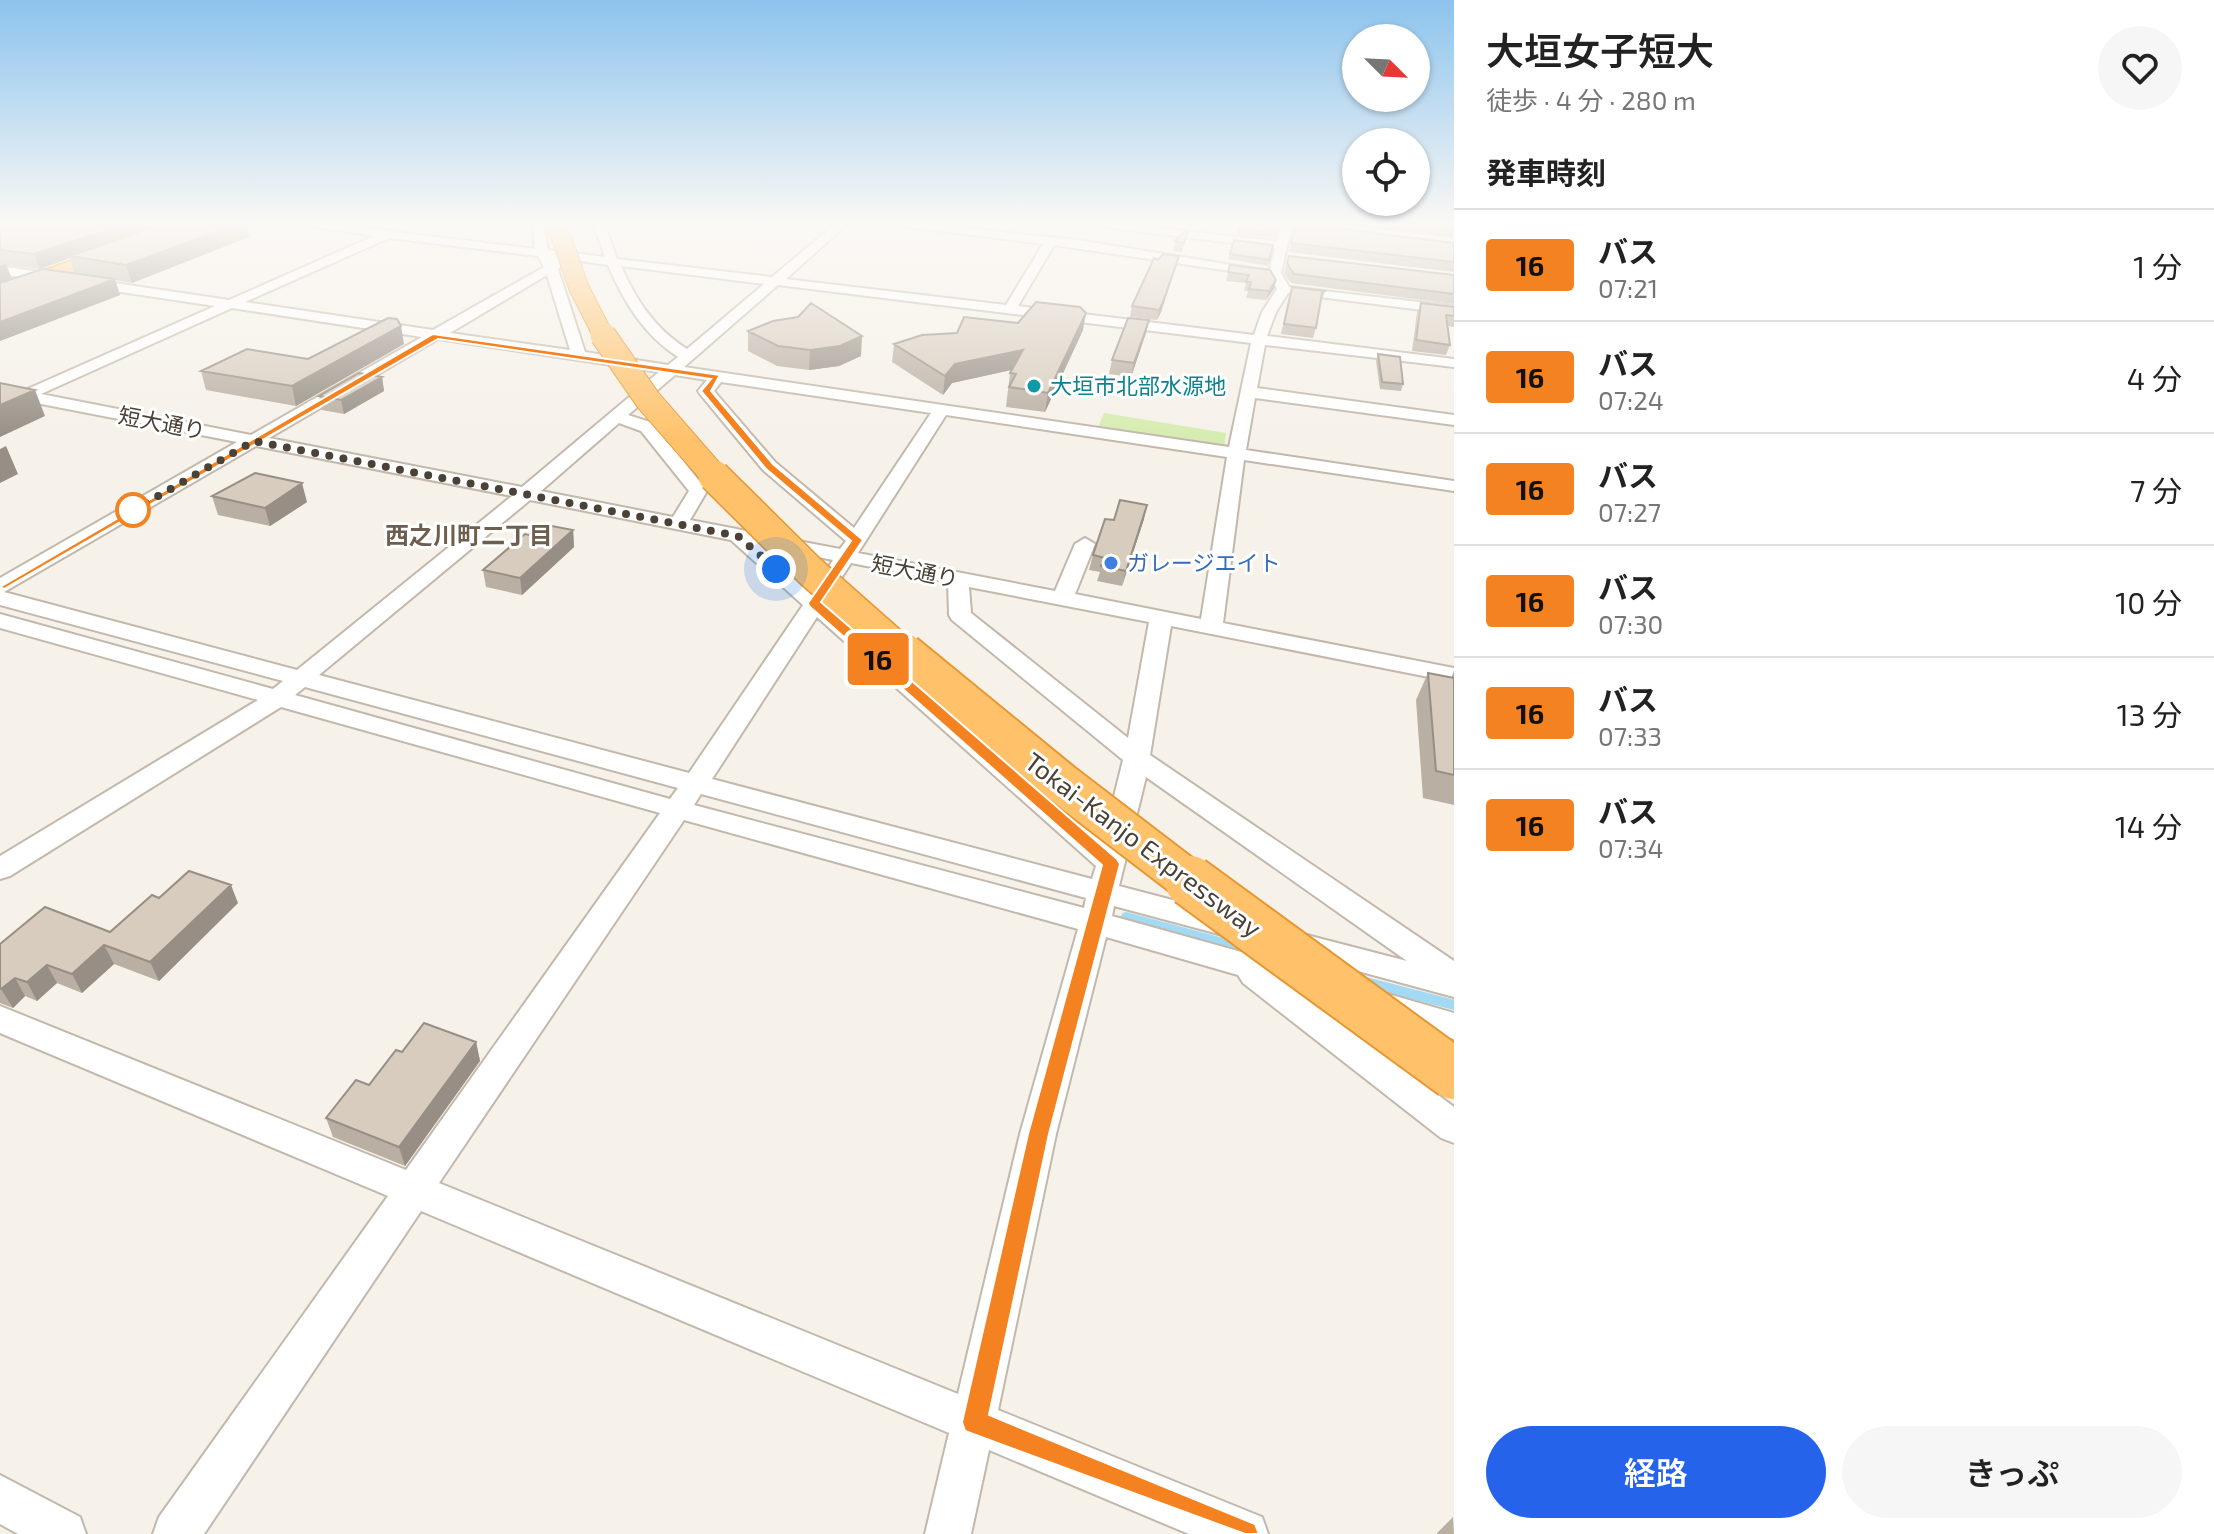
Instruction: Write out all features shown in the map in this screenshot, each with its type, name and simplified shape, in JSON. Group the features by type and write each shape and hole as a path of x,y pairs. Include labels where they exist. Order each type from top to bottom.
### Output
{"highway":[{"name":"Tokai-Kanjo Expressway","path":"583,297 617,357 663,418 734,499 845,605 1015,747 1207,896 1454,1074"}],"street":[{"path":"174,297 1454,486"},
{"path":"24,396 248,297"},
{"path":"0,587 436,336 491,297"},
{"path":"565,297 579,357"},
{"path":"630,297 645,325 670,347 687,356"},
{"path":"0,869 290,688 760,297"},
{"path":"908,297 1454,363"},
{"path":"1010,309 1017,297"},
{"path":"1211,628 1235,453 1259,340 1277,297"},
{"path":"1345,297 1454,310"},
{"path":"618,362 670,347"},
{"path":"717,377 706,391 769,466 851,549"},
{"name":"短大通り","path":"0,391 738,536 851,549 958,579 1454,675"},
{"path":"1248,392 1454,420"},
{"path":"176,1534 686,797 941,410"},
{"path":"616,416 647,427 698,491 678,524"},
{"path":"738,536 814,603 1104,893 1240,963 1454,1127"},
{"path":"1062,599 1085,544"},
{"path":"958,579 960,615 1137,758 1454,977"},
{"path":"0,598 290,688 686,797 1104,893 1454,985"},
{"path":"948,1534 1038,1134 1104,893 1137,758 1161,618"},
{"path":"0,621 290,688"},
{"path":"1240,963 1454,1026"},
{"path":"0,1019 1245,1534"},
{"path":"0,1498 63,1534"}],"green space":[{"path":"1104,413 1226,433 1224,449 1097,430"}],"building":[{"path":"0,297 68,297 0,322"},
{"path":"1136,297 1165,297 1159,310 1132,306"},
{"path":"1290,297 1321,297 1316,328 1284,324"},
{"path":"1036,302 1080,307 1086,313 1048,393 1009,387 1016,374 1010,373 1023,350 955,364 945,376 894,344 922,335 957,333 964,317 1018,323"},
{"path":"811,303 862,336 840,346 810,350 778,346 748,331 773,321 798,317"},
{"path":"1421,303 1454,307 1454,316 1446,315 1450,345 1416,340"},
{"path":"388,318 397,319 401,326 292,386 201,371 247,349 308,359"},
{"path":"1128,318 1149,320 1134,363 1112,360"},
{"path":"1378,354 1400,357 1403,384 1382,382"},
{"path":"359,373 382,377 341,400 319,396"},
{"path":"0,383 35,390 0,405"},
{"path":"255,473 302,483 265,508 212,496"},
{"path":"1120,500 1147,505 1126,571 1101,566 1105,558 1093,555 1105,519 1114,520"},
{"path":"541,524 573,530 520,578 483,570 525,534 529,535"},
{"path":"1428,673 1454,678 1454,775 1436,771"},
{"path":"189,871 231,885 150,962 104,945 72,974 47,965 27,982 15,978 0,988 0,944 45,907 110,932 152,895 159,898"},
{"path":"424,1023 476,1042 399,1147 326,1118 356,1080 369,1085 396,1050 402,1052"}],"waterway":[{"path":"1126,917 1249,950"},
{"path":"1362,981 1454,1005"}],"bus line":[{"name":"16","path":"0,587 436,336 717,377 706,391 769,466 857,540 814,603 1111,864 1038,1134 975,1422 1245,1534"}],"place":[{"name":"大垣市北部水源地","path":"1034,386"},
{"name":"ガレージエイト","path":"1111,563"}],"district":[{"name":"西之川町二丁目","path":"469,536"}],"route":[{"path":"133,510 127,514 254,441 738,536 776,569"}]}
